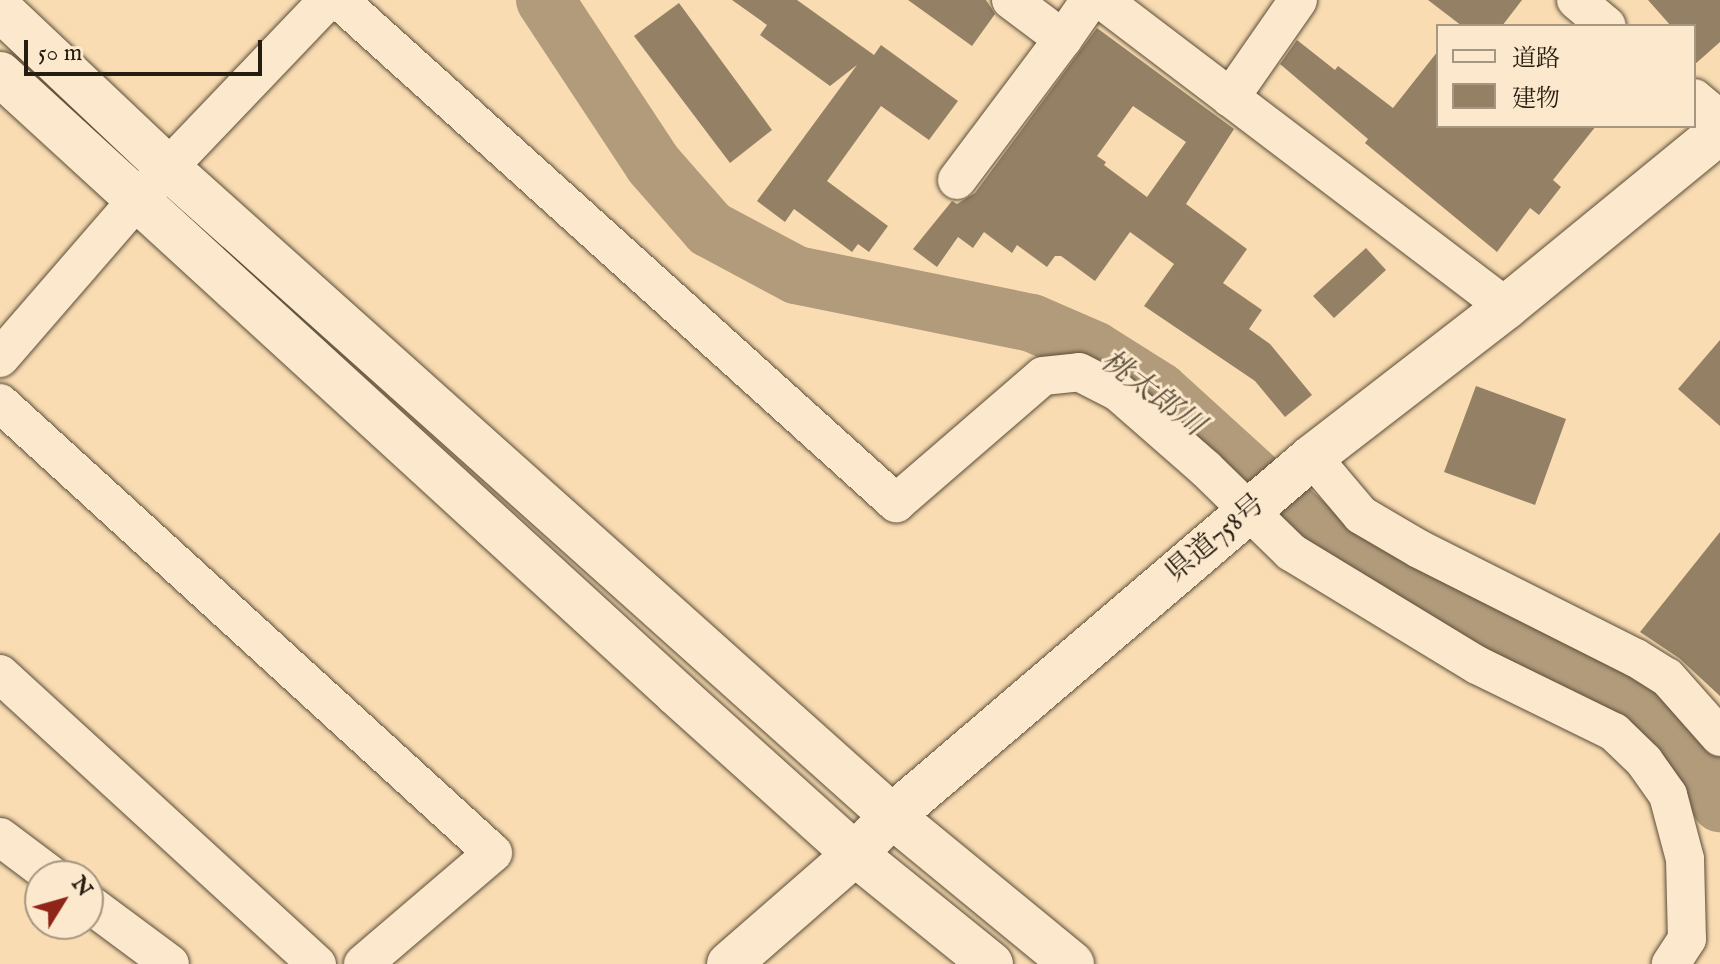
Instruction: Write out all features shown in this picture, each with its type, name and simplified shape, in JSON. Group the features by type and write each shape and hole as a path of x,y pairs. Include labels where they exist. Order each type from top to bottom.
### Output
{"street":[{"path":"0,358 137,200 328,0"},
{"path":"339,0 896,503 1043,376 1079,372 1118,392 1206,469 1291,552 1477,665 1614,732 1644,761 1668,795 1685,859 1687,939 1671,964"},
{"path":"1011,0 1063,39"},
{"path":"957,180 1090,0"},
{"path":"1102,0 1506,307"},
{"path":"1230,98 1298,0"},
{"path":"1576,0 1605,24"},
{"path":"0,9 168,168 892,816 1072,964"},
{"path":"0,74 855,854 991,964"},
{"path":"1696,100 1720,120"},
{"name":"県道758号","path":"729,964 855,854 892,816 1312,457 1506,307 1720,132"},
{"path":"0,403 493,853 363,964"},
{"path":"1312,457 1361,515 1419,549 1636,658 1667,677 1720,737"},
{"path":"0,674 317,964"},
{"path":"0,837 31,860"},
{"path":"104,915 170,964"}],"building":[{"path":"732,0 797,0 874,55 881,45 958,101 929,140 881,106 827,181 888,226 869,252 858,244 852,252 794,209 785,222 757,201 857,65 830,86 760,35 767,25"},
{"path":"908,0 986,0 995,14 972,46"},
{"path":"1428,0 1522,0 1504,24 1459,24"},
{"path":"1648,0 1720,0 1720,42 1696,63 1696,24 1669,24"},
{"path":"679,3 772,130 730,163 634,36"},
{"path":"1097,28 1234,129 1186,204 1247,249 1223,283 1262,310 1249,329 1270,344 1312,395 1285,417 1255,381 1144,306 1174,264 1130,232 1095,281 1061,256 1055,256 1047,267 1017,245 1012,253 984,232 973,248 958,237 937,267 913,249 952,201 957,204 975,193","holes":["1133,106 1186,142 1147,197 1104,165 1106,162 1097,156"]},
{"path":"1297,40 1335,70 1338,66 1393,108 1436,54 1436,128 1594,128 1553,180 1561,187 1539,215 1530,208 1497,252 1365,143 1368,139 1280,64"},
{"path":"1366,248 1386,270 1334,318 1313,296"},
{"path":"1720,340 1720,426 1678,389"},
{"path":"1476,386 1566,419 1535,505 1444,472"},
{"path":"1720,532 1720,696 1679,658 1640,632"}],"waterway":[{"name":"桃太郎川","path":"545,0 653,164 710,229 796,275 1032,323 1094,350 1159,391 1312,530 1378,572 1496,632 1625,689 1662,716 1715,784 1720,803"}]}
